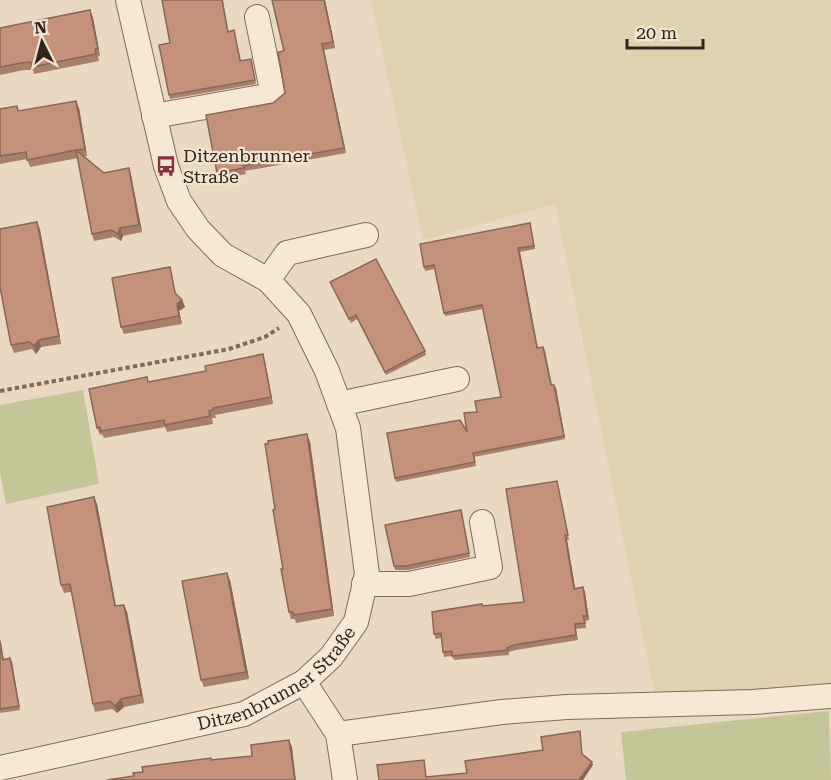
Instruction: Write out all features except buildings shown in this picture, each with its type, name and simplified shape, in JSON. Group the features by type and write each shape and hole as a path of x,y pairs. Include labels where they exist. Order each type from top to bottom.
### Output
{"street":[{"name":"Ditzenbrunner Straße","path":"0,768 244,714 304,682 331,657 356,622 367,574 348,428 327,371 299,314 268,279 223,255 198,230 179,201 154,116 128,0"},
{"path":"154,116 273,95 257,17"},
{"path":"268,279 287,253 366,234"},
{"path":"339,404 457,379"},
{"path":"364,584 409,584 490,567 482,522"},
{"path":"304,682 338,734 345,780"},
{"path":"338,734 502,712 567,707 753,702 831,696"}],"path":[{"path":"0,391 229,349 265,337 299,314"}],"shaded area":[{"path":"371,0 831,0 831,704 659,715 555,204 423,240"}],"green space":[{"path":"83,390 99,484 6,504 0,472 0,405"},
{"path":"829,711 831,780 626,780 621,732"}],"place":[{"name":"Ditzenbrunner Straße","path":"166,166"}]}
